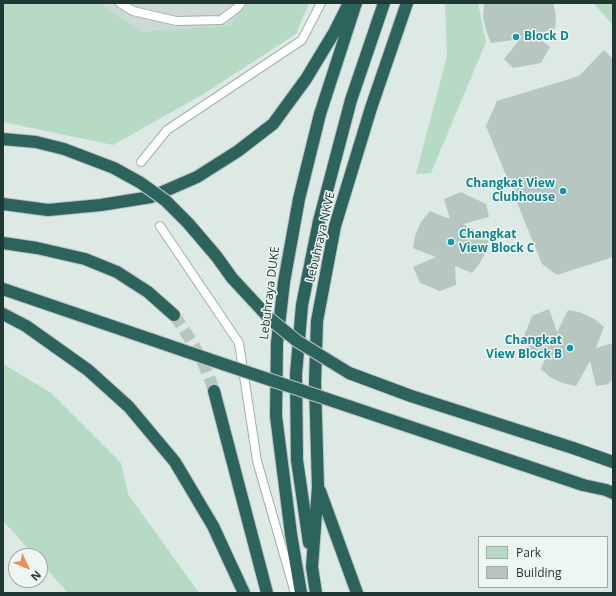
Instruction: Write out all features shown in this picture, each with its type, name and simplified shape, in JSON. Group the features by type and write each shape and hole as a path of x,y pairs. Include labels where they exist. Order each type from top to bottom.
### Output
{"highway":[{"path":"3,204 48,210 101,205 151,197 198,177 273,124 306,80 335,31 349,3"},
{"name":"Lebuhraya DUKE","path":"301,593 291,534 276,416 278,336 284,282 299,199 320,114 356,3"},
{"path":"316,593 297,460 296,374 302,305 319,221 351,100 384,3"},
{"name":"Lebuhraya NKVE","path":"318,486 315,384 317,321 335,226 371,108 407,3"},
{"path":"3,139 36,142 64,149 114,168 141,183 166,201 188,223 217,257 232,278 270,319 297,341 349,373 425,401 613,462"},
{"path":"3,243 37,248 84,259 117,272 148,292 174,315"},
{"path":"3,289 583,485 613,493"},
{"path":"3,314 26,326 88,370 130,407 175,462 213,526 244,593"},
{"path":"214,391 267,593"},
{"path":"312,567 318,486"},
{"path":"318,486 357,593"}],"lane":[{"path":"120,3 133,11 176,21 220,20 237,8 240,3"},
{"path":"141,162 167,130 302,40 321,3"},
{"path":"160,226 239,343 257,461 295,593"}],"shaded area":[{"path":"101,3 246,3 230,25 141,32"}],"green space":[{"path":"3,3 101,3 141,32 230,25 246,3 309,3 296,34 202,95 113,145 3,122"},
{"path":"445,3 478,3 486,42 431,173 416,174 447,56"},
{"path":"593,3 613,3 613,25"},
{"path":"3,364 51,393 121,463 128,494 199,593 68,593 48,571 48,548 28,548 3,521"}],"building":[{"name":"Block D","path":"553,3 556,15 555,29 534,35 550,47 541,63 513,68 504,59 520,39 491,43 483,17 484,4"},
{"name":"Changkat View Clubhouse","path":"604,50 613,59 613,257 557,275 542,264 486,126 497,101 579,76"},
{"name":"Changkat View Block C","path":"461,192 486,204 489,217 463,224 489,237 486,251 480,263 472,273 455,266 456,285 440,291 420,283 413,267 436,257 413,248 415,236 421,222 430,211 450,219 444,199"},
{"name":"Changkat View Block B","path":"549,309 557,332 568,310 579,312 593,318 604,327 596,348 613,343 613,377 609,384 596,386 590,361 576,386 562,383 550,377 541,369 548,352 529,352 524,336 532,316"}],"tunnel":[{"path":"174,315 197,351 214,391"}],"place":[{"name":"Block D","path":"516,37"},
{"name":"Changkat View Clubhouse","path":"563,191"},
{"name":"Changkat View Block C","path":"451,242"},
{"name":"Changkat View Block B","path":"570,348"}]}
